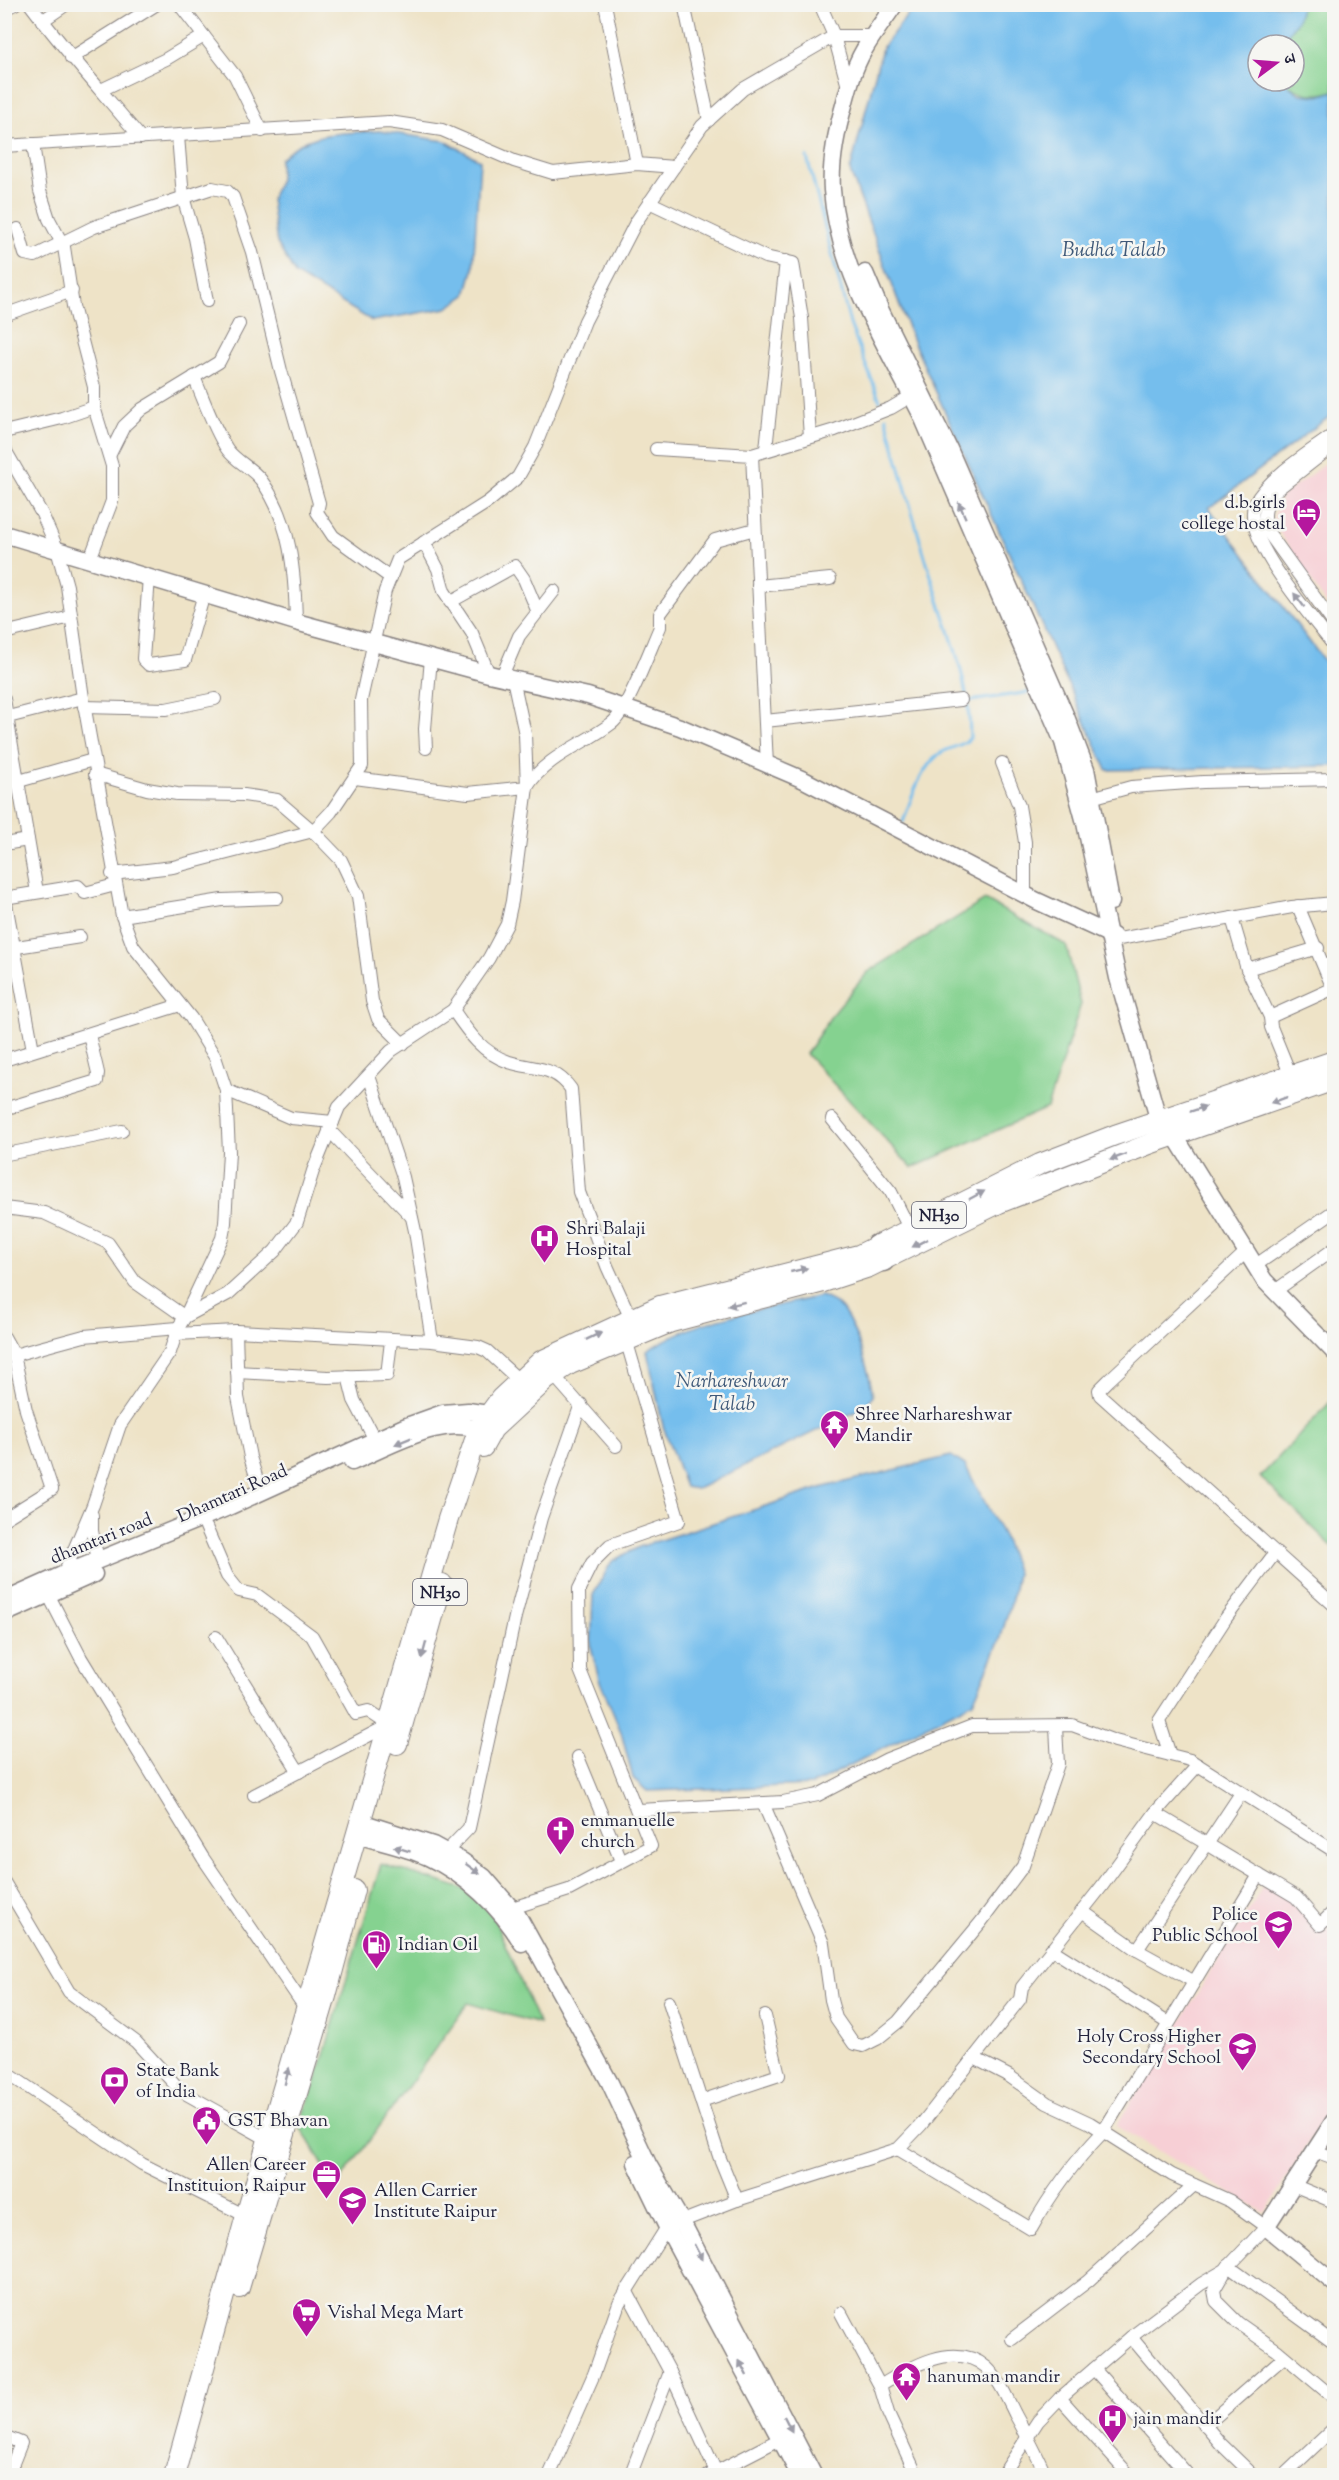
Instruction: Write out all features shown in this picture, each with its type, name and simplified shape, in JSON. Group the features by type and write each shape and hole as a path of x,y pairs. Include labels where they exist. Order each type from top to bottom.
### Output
{"main road":[{"name":"NH30","path":"186,2475 326,1996 389,1725 448,1519 489,1425 525,1387 547,1368 690,1297 859,1255 880,1253 1291,1076 1335,1061"},
{"name":"NH30","path":"880,1253 910,1230 1040,1164 1335,1080"},
{"name":"NH30","path":"174,2475 306,2009 411,1697 468,1487 489,1425"}],"street":[{"path":"4,9 15,4"},
{"path":"30,4 70,58 101,90 141,138"},
{"path":"42,21 67,4"},
{"path":"70,58 157,4"},
{"path":"179,4 235,76 262,131"},
{"path":"605,4 637,164"},
{"path":"684,4 709,120"},
{"path":"820,4 834,36 847,93 841,173 846,207 860,259 917,392 1067,719 1086,769 1085,799 1113,936 1167,1110 1169,1128 1275,1292 1335,1352"},
{"path":"847,93 864,50 895,4"},
{"path":"101,90 166,59 204,36"},
{"path":"33,1050 9,948 5,898 78,886 85,893 114,879 173,867 313,831 331,812 362,766 361,700 373,643 398,559 488,502 518,477 535,447 585,321 650,202 674,167 709,120 743,89 834,36 873,36"},
{"path":"4,146 389,122 442,130 514,161 553,173 637,164 674,167"},
{"path":"178,136 183,197 195,238 207,301"},
{"path":"33,144 40,191 49,219 61,243 94,387 94,407 110,454 112,501 90,559"},
{"path":"18,229 25,254 35,256 94,227 212,188 227,191 233,197 252,252 281,371 319,503 317,512 333,536 391,578"},
{"path":"650,202 765,256 793,263 802,318 810,437"},
{"path":"766,449 786,261"},
{"path":"4,315 72,291"},
{"path":"110,454 124,426 142,409 219,362 239,324"},
{"path":"194,377 228,450 258,477 269,492 282,518 296,577 296,622"},
{"path":"656,449 752,455 835,430 881,411 917,392"},
{"path":"4,432 62,418 94,407"},
{"path":"1335,434 1265,489 1255,503 1252,524 1272,563 1335,646"},
{"path":"1335,445 1275,491 1269,500 1264,522 1268,532 1335,624"},
{"path":"4,448 25,480 57,550 71,617 95,774 122,916 133,946 180,1005 215,1057 226,1090 229,1152 222,1238 177,1331 170,1352 120,1425 93,1504 57,1585 81,1658 203,1857 306,2009"},
{"path":"752,455 767,765"},
{"path":"527,787 534,776 562,754 614,722 623,708 660,627 660,614 715,540 755,529"},
{"path":"4,534 296,622 501,676 588,696 680,727 804,780 1025,895 1113,936 1298,906 1335,903"},
{"path":"185,1317 228,1294 275,1251 297,1222 339,1107 391,1052 453,1010 474,982 507,924 518,865 527,787 525,735 501,676 450,602 424,542"},
{"path":"450,602 515,566 537,610"},
{"path":"149,578 143,659 149,665 185,660 204,594"},
{"path":"758,586 830,579"},
{"path":"501,676 519,636 554,591"},
{"path":"4,633 71,617"},
{"path":"426,748 425,729 431,658"},
{"path":"37,892 6,708 83,702 165,709 215,699"},
{"path":"765,721 961,700"},
{"path":"19,781 93,760"},
{"path":"1002,763 1019,806 1025,842 1025,895"},
{"path":"95,774 147,789 177,794 244,795 277,800 313,831 340,860 358,896 372,1000 378,1019 403,1044"},
{"path":"355,778 468,793 527,787"},
{"path":"1085,799 1131,787 1203,782 1335,779"},
{"path":"4,844 28,840"},
{"path":"122,916 222,900 277,898"},
{"path":"1270,1017 1334,989 1298,906"},
{"path":"1232,918 1247,969 1270,1017 1271,1027 1291,1076"},
{"path":"9,948 80,938"},
{"path":"1247,969 1318,948"},
{"path":"4,1060 180,1005"},
{"path":"453,1010 475,1042 508,1062 545,1070 562,1077 571,1089 579,1192 607,1266 626,1328 679,1521 610,1545 592,1563 579,1589 580,1670 613,1758 639,1810 651,1846 569,1890 512,1908"},
{"path":"4,1109 98,1081 89,1035"},
{"path":"369,1076 403,1177 412,1217 432,1341"},
{"path":"226,1090 291,1118 331,1126 412,1217"},
{"path":"832,1119 891,1192 910,1230"},
{"path":"4,1147 7,1154 122,1131"},
{"path":"4,1208 44,1213 108,1243 135,1282 185,1317"},
{"path":"1335,1211 1252,1258 1099,1390 1100,1395 1335,1605"},
{"path":"1275,1292 1335,1249"},
{"path":"14,1355 84,1336 177,1331 236,1331 391,1341 432,1341 478,1347 525,1387"},
{"path":"236,1331 238,1397 250,1457 261,1492"},
{"path":"4,1337 14,1355 26,1410 52,1489 4,1519"},
{"path":"237,1372 387,1375 391,1341"},
{"path":"547,1368 616,1446"},
{"path":"348,1376 354,1400 375,1440"},
{"path":"446,1852 469,1828 515,1617 541,1518 581,1404"},
{"name":"dhamtari road","path":"4,1601 57,1585 98,1560 261,1492 375,1440 443,1413 468,1411 489,1425"},
{"name":"Dhamtari Road","path":"4,1614 57,1585 206,1527 327,1472 439,1427 458,1424 489,1425"},
{"path":"93,1504 92,1531 98,1560"},
{"path":"206,1527 227,1576 239,1591 257,1595 312,1636 356,1714 368,1711 389,1725 254,1795"},
{"path":"1170,1755 1159,1721 1226,1618 1275,1553"},
{"path":"216,1636 299,1772"},
{"path":"639,1810 763,1803 818,1795 887,1759 972,1726 1004,1724 1056,1727 1072,1725 1115,1741 1190,1760 1335,1851"},
{"path":"763,1803 823,1943 831,2000 836,2018 854,2044 863,2046 878,2039 898,2022 981,1922 1023,1866 1058,1764 1056,1727"},
{"path":"578,1757 621,1862"},
{"path":"549,2475 594,2374 626,2290 675,2225 737,2200 898,2149 1020,1999 1022,1987 1155,1813 1198,1766"},
{"path":"1137,1950 1240,1793"},
{"path":"1155,1813 1296,1897 1320,1925 1335,1911"},
{"path":"365,1830 446,1852 484,1877 512,1908 534,1941 610,2083 675,2225 800,2475"},
{"path":"365,1830 428,1857 463,1877 484,1895 511,1926 537,1968 675,2225 814,2475"},
{"path":"898,2149 1030,2229 1048,2198 1076,2160 1103,2132 1259,1875"},
{"path":"4,1882 69,1992 136,2042 181,2091 269,2140"},
{"path":"1082,1911 1137,1950 1193,1981"},
{"path":"1051,1949 1168,2023"},
{"path":"669,2002 701,2101 737,2200"},
{"path":"701,2101 779,2075 765,2016"},
{"path":"974,2058 1008,2076 1047,2103 1103,2132 1172,2175 1230,2201 1335,2283"},
{"path":"4,2071 142,2164 246,2216"},
{"path":"1335,2121 1266,2227 1227,2268 1214,2290 1216,2301 1238,2323 1335,2398"},
{"path":"1315,2151 1335,2158"},
{"path":"1012,2339 1088,2281 1194,2185"},
{"path":"1293,2185 1335,2202"},
{"path":"1002,2475 1027,2436 1060,2398 1131,2337 1201,2284 1227,2268"},
{"path":"1227,2268 1335,2343"},
{"path":"626,2290 670,2372 714,2474 780,2439"},
{"path":"841,2313 880,2386 888,2413 917,2475"},
{"path":"1131,2337 1205,2426 1254,2475"},
{"path":"880,2386 912,2367 949,2356 967,2358 988,2369 1002,2388 1046,2475"},
{"path":"1205,2426 1284,2357"},
{"path":"1094,2368 1189,2475"},
{"path":"630,2475 670,2372"},
{"path":"1060,2398 1130,2475"},
{"path":"1283,2475 1335,2428"},
{"path":"4,2436 21,2443 10,2462 9,2472 16,2475"}],"shaded area":[{"path":"1334,457 1334,616 1276,527 1274,516 1282,496"},
{"name":"Holy Cross Higher Secondary School","path":"1267,1880 1334,1934 1334,2100 1265,2213 1116,2126"}],"green space":[{"path":"1302,5 1334,6 1334,91 1319,94 1305,93 1306,33 1288,33 1297,21"},
{"path":"985,900 1066,945 1081,1004 1047,1108 912,1168 806,1054 833,1013 868,972"},
{"path":"1334,1398 1334,1548 1260,1477"},
{"path":"381,1864 484,1895 539,2024 468,2003 336,2187 299,2125 317,2078"}],"water":[{"name":"Budha Talab","path":"915,5 1302,5 1297,21 1288,33 1246,33 1246,93 1299,93 1319,96 1334,91 1334,413 1209,508 1334,674 1334,766 1107,770 913,341 850,171 882,48"},
{"path":"379,131 445,141 480,160 473,270 466,295 447,308 372,321 295,274 277,243 271,199 280,179 280,159 302,143 326,135"},
{"name":"Narhareshwar Talab","path":"821,1296 840,1307 849,1320 862,1353 873,1396 865,1407 697,1489 685,1487 663,1426 647,1351 666,1339 708,1322"},
{"path":"951,1456 965,1465 1005,1540 1017,1573 1000,1640 973,1702 812,1785 647,1791 633,1778 621,1732 599,1679 591,1647 593,1595 612,1561 639,1547 824,1487"}],"waterway":[{"path":"807,157 850,324 880,401"},
{"path":"886,417 962,677 970,738 942,752 931,762 916,786 903,822"},
{"path":"970,701 1031,692"}],"place":[{"name":"d.b.girls college hostal","path":"1306,538"},
{"name":"Shri Balaji Hospital","path":"545,1264"},
{"name":"Shree Narhareshwar Mandir","path":"834,1450"},
{"name":"emmanuelle church","path":"560,1856"},
{"name":"Police Public School","path":"1279,1950"},
{"name":"Indian Oil","path":"377,1970"},
{"name":"Holy Cross Higher Secondary School","path":"1242,2072"},
{"name":"State Bank of India","path":"115,2106"},
{"name":"GST Bhavan","path":"207,2146"},
{"name":"Allen Career Instituion, Raipur","path":"327,2200"},
{"name":"Allen Carrier Institute Raipur","path":"353,2226"},
{"name":"Vishal Mega Mart","path":"306,2338"},
{"name":"hanuman mandir","path":"906,2402"},
{"name":"jain mandir","path":"1112,2444"}]}
